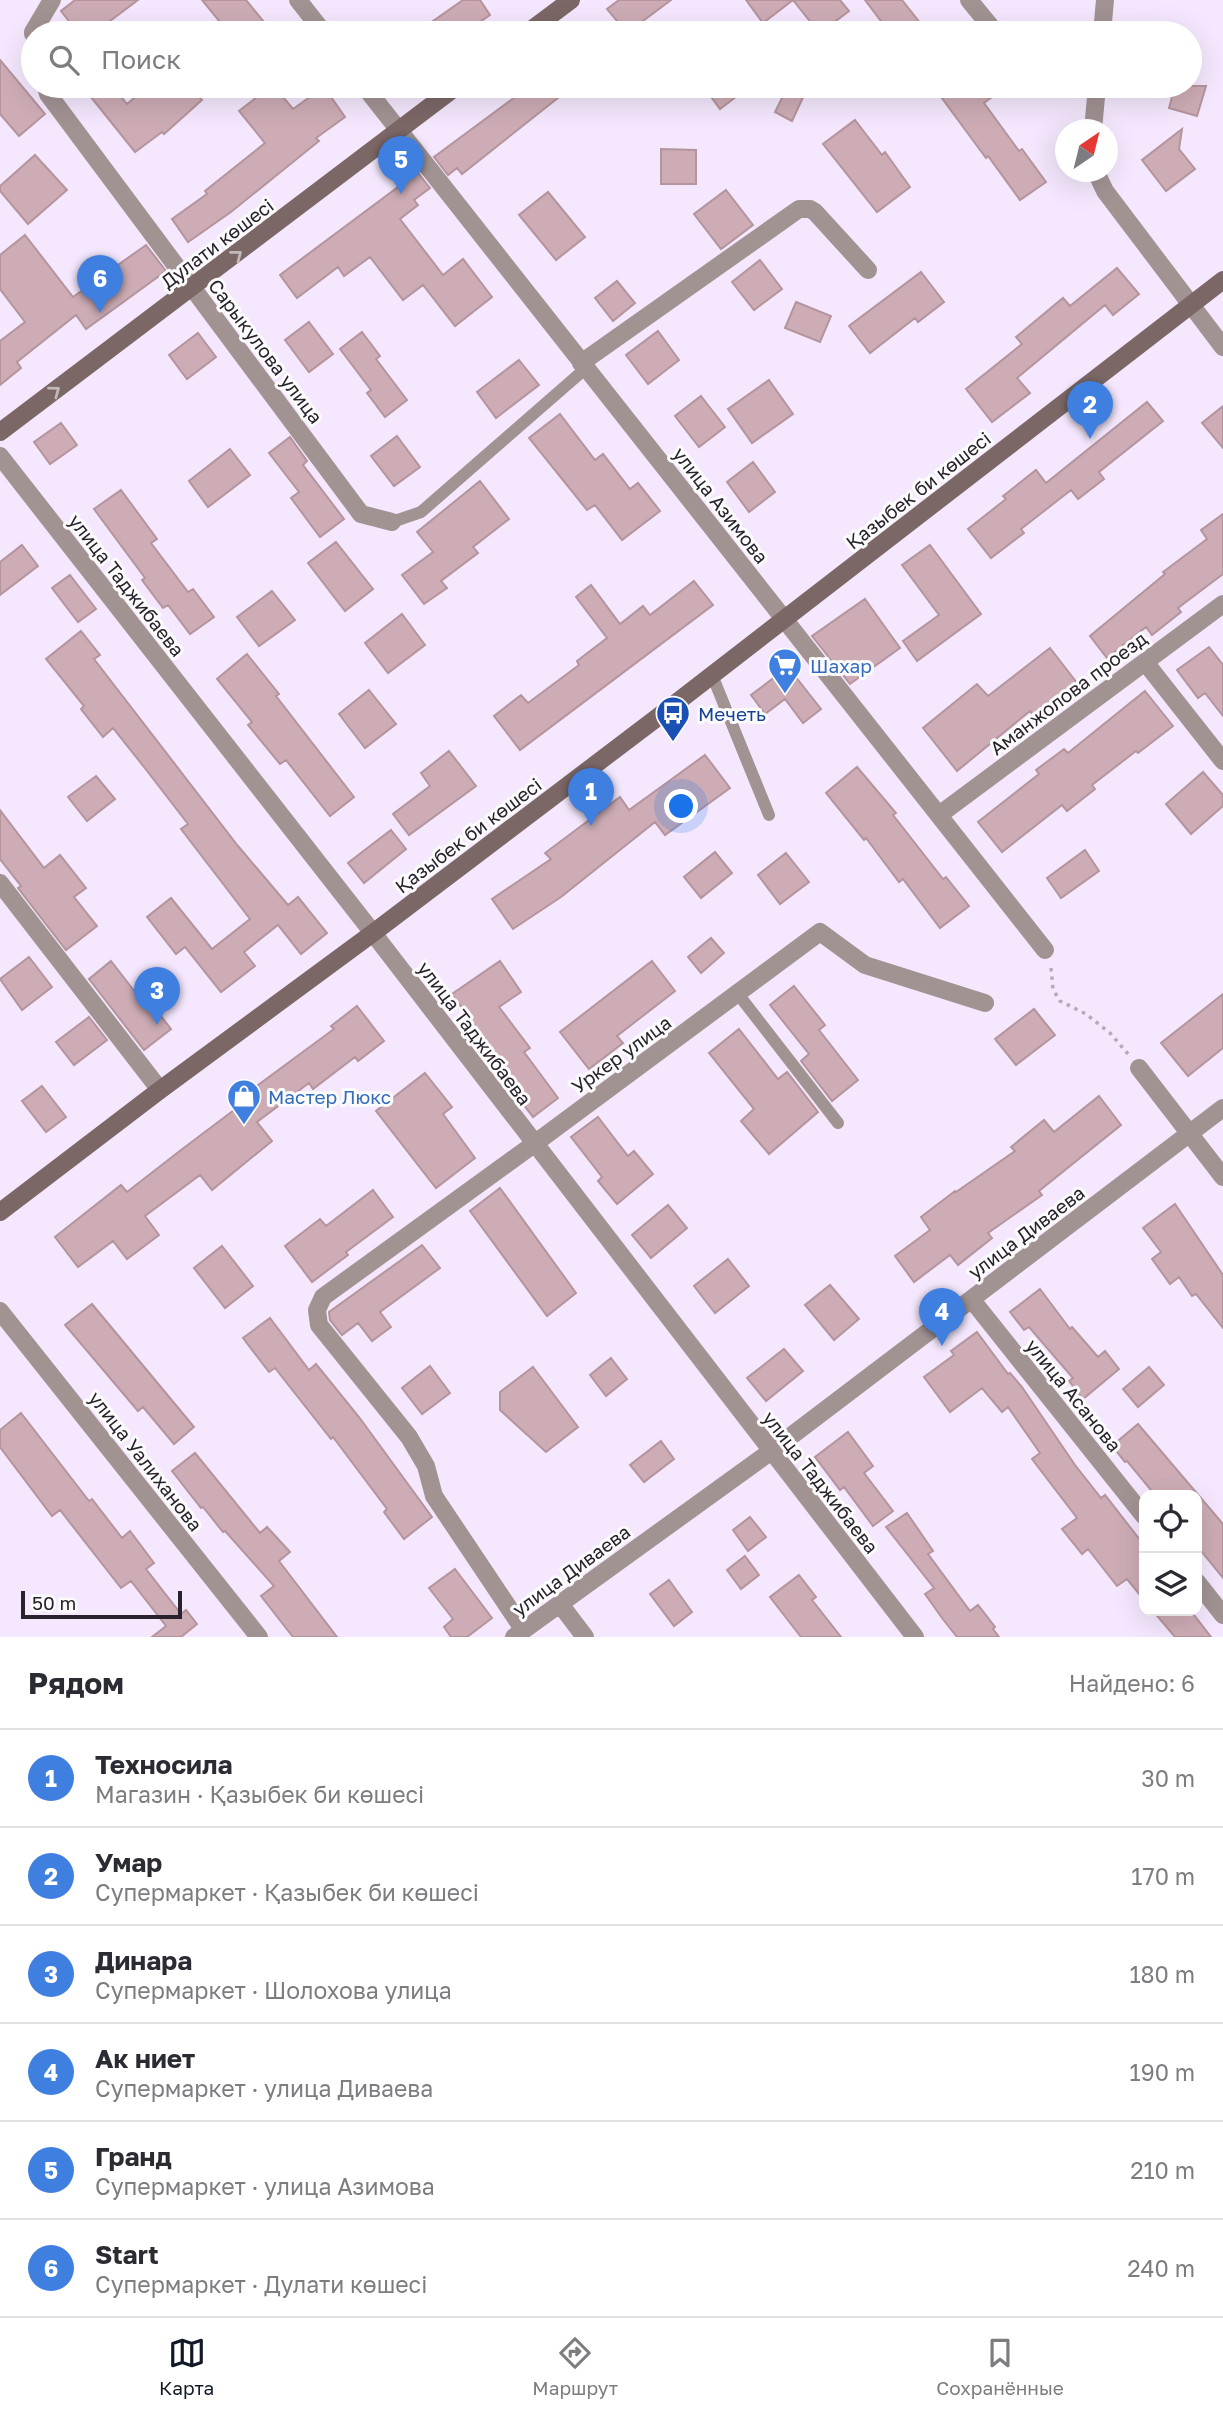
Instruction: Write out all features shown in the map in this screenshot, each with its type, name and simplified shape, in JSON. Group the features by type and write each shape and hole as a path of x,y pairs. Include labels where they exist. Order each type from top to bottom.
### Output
{"main road":[{"path":"543,21 571,0"},
{"name":"Дулати көшесі","path":"0,432 441,98"},
{"name":"Қазыбек би көшесі","path":"0,1212 712,675 1223,281"}],"street":[{"path":"40,21 52,0"},
{"path":"299,0 315,21"},
{"path":"969,0 986,21"},
{"path":"1103,21 1105,0"},
{"name":"Сарыкулова улица","path":"51,98 361,514 392,522"},
{"name":"улица Азимова","path":"373,98 1047,954"},
{"path":"1094,119 1096,98"},
{"path":"1101,182 1223,347"},
{"path":"583,366 799,209 815,212 868,270"},
{"name":"улица Таджибаева","path":"0,456 373,933 915,1637"},
{"name":"Аманжолова проезд","path":"939,815 1223,604"},
{"path":"1145,662 1223,761"},
{"path":"0,883 160,1090"},
{"name":"Уркер улица","path":"519,1633 435,1496 426,1466 409,1437 319,1325 317,1310 323,1297 820,932 865,965 985,1003"},
{"path":"1139,1068 1223,1177"},
{"name":"улица Диваева","path":"519,1633 770,1452 1223,1108"},
{"name":"улица Асанова","path":"972,1300 1139,1511"},
{"name":"улица Уалиханова","path":"0,1311 259,1637"},
{"path":"1202,1588 1223,1615"},
{"path":"560,1604 585,1637"}],"lane":[{"path":"392,522 421,512 583,366"},
{"path":"712,675 769,815"},
{"path":"738,994 838,1123"}],"path":[{"path":"1047,954 1053,989 1060,1001 1086,1014 1110,1032 1139,1068"}],"building":[{"path":"75,0 138,0 110,21 69,21 61,11"},
{"path":"202,0 246,0 263,21 219,21"},
{"path":"463,0 480,0 490,15 481,21 433,21"},
{"path":"619,0 671,0 643,21 617,21 607,9"},
{"path":"746,0 793,0 766,21 762,21"},
{"path":"793,0 840,0 849,11 836,21 810,21"},
{"path":"865,0 902,0 919,21 881,21"},
{"path":"0,60 21,85 21,98 32,98 45,114 19,136 0,114"},
{"path":"1202,86 1206,86 1197,116 1169,108 1172,98 1202,98"},
{"path":"92,98 122,98 127,104 134,98 202,100 164,134 162,132 135,152"},
{"path":"256,98 284,98 293,109 308,98 332,98 345,117 316,138 319,141 231,212 188,242 172,219 207,194 205,191 265,143 239,111"},
{"path":"514,98 558,98 462,174 457,168 448,175 434,157"},
{"path":"712,98 734,98 720,109"},
{"path":"782,98 803,98 792,121 775,112"},
{"path":"942,98 991,98 984,103 1019,151 1022,149 1046,182 1020,200 988,156 986,158"},
{"path":"855,120 882,155 885,152 910,187 877,212 823,144"},
{"path":"1182,129 1179,149 1195,169 1166,191 1142,160"},
{"path":"661,149 696,150 696,184 661,184"},
{"path":"403,154 430,188 414,200 418,205 400,219 443,275 463,259 492,297 455,326 423,285 403,300 370,257 344,276 338,267 297,298 280,275 406,181 392,162"},
{"path":"35,155 67,190 28,224 0,191 0,186"},
{"path":"726,190 753,225 721,249 694,214"},
{"path":"548,192 585,237 556,260 519,215"},
{"path":"25,235 73,297 146,245 166,271 86,329 76,315 17,362 21,368 0,385 0,341 25,322 0,289 0,255"},
{"path":"760,260 782,289 754,310 732,282"},
{"path":"1117,268 1139,294 1113,315 1105,305 1017,378 1030,393 992,422 966,389 1022,344 1016,337 1063,298 1070,306"},
{"path":"921,272 944,302 918,322 915,318 870,353 849,326"},
{"path":"617,281 635,303 613,321 595,298"},
{"path":"796,302 831,316 820,342 785,328"},
{"path":"309,322 333,354 309,372 285,340"},
{"path":"658,331 679,360 648,384 626,355"},
{"path":"362,332 380,356 376,359 407,400 385,417 367,393 371,390 340,349"},
{"path":"198,333 216,357 187,379 169,355"},
{"path":"519,360 539,385 496,418 477,392"},
{"path":"769,380 793,414 752,443 728,409"},
{"path":"701,396 725,427 699,447 675,416"},
{"path":"1147,402 1163,421 1099,472 1104,479 1078,499 1071,490 1021,529 1024,533 991,558 968,529 1006,499 1003,496 1036,470 1046,483"},
{"path":"1223,406 1223,448 1202,423"},
{"path":"560,414 595,460 603,454 630,489 638,483 660,511 622,540 595,505 587,510 529,438"},
{"path":"61,423 77,445 50,464 34,442"},
{"path":"397,436 420,467 394,486 371,456"},
{"path":"290,437 307,461 303,465 344,519 320,537 291,498 299,492 269,453"},
{"path":"230,449 250,475 208,507 189,481"},
{"path":"753,462 775,492 749,512 727,482"},
{"path":"480,481 509,519 473,547 478,553 441,581 447,588 424,604 402,575 433,552 417,532"},
{"path":"121,490 157,539 151,543 188,592 193,589 214,617 190,634 168,605 163,608 142,580 145,578 94,509"},
{"path":"1223,514 1223,574 1178,608 1181,612 1152,635 1146,627 1107,658 1090,636 1165,574 1163,572 1207,539 1201,530"},
{"path":"336,542 373,589 345,611 308,563"},
{"path":"22,545 38,566 0,595 0,562"},
{"path":"930,545 981,614 917,661 903,641 939,615 902,565"},
{"path":"70,575 96,609 78,622 52,588"},
{"path":"694,581 713,605 520,750 494,716 521,695 528,703 579,665 577,661 607,638 576,597 591,585 620,624 643,606 650,615"},
{"path":"272,591 295,620 259,646 237,617"},
{"path":"865,599 900,648 850,684 812,636"},
{"path":"402,614 425,645 388,673 365,643"},
{"path":"81,631 100,655 94,659 238,846 288,905 298,897 327,933 301,954 278,925 244,952 255,966 221,992 185,947 176,954 147,917 171,898 212,949 250,919 181,829 188,824 144,767 113,728 103,737 81,709 84,706 46,659"},
{"path":"1209,647 1223,665 1223,716 1205,693 1198,698 1177,670"},
{"path":"1050,648 1081,688 1038,721 1030,711 957,771 923,728 977,684 988,696"},
{"path":"247,654 354,797 330,816 286,760 280,764 248,725 252,722 217,679"},
{"path":"788,667 821,709 803,723 785,699 765,714 751,695"},
{"path":"369,690 396,724 365,748 339,714"},
{"path":"1145,691 1173,726 1092,785 1095,789 1067,811 1062,805 1002,852 978,822 1039,774 1036,770 1064,749 1068,753"},
{"path":"449,751 476,786 409,835 393,814 430,786 421,773"},
{"path":"705,755 730,788 665,835 655,822 561,897 513,929 492,899 551,859 545,853 620,797 629,810"},
{"path":"857,767 896,813 893,815 943,879 946,877 969,906 940,928 903,879 899,882 866,838 864,840 826,793"},
{"path":"1203,772 1223,795 1223,806 1191,834 1166,804"},
{"path":"96,776 115,799 87,821 68,797"},
{"path":"0,810 44,868 60,855 86,888 74,897 97,926 66,950 18,888 21,886 0,859"},
{"path":"391,830 406,849 364,883 348,863"},
{"path":"1085,850 1099,871 1061,898 1047,878"},
{"path":"715,852 732,873 701,898 684,877"},
{"path":"786,853 809,882 780,904 758,875"},
{"path":"711,938 724,953 701,973 688,957"},
{"path":"29,957 52,987 22,1010 0,979"},
{"path":"111,961 146,1006 150,1002 171,1029 144,1050 89,979"},
{"path":"500,961 521,992 499,1007 530,1048 524,1052 558,1098 533,1117 476,1037 480,1033 452,994"},
{"path":"652,961 675,991 617,1036 623,1043 589,1069 560,1032"},
{"path":"794,986 825,1025 819,1030 858,1080 832,1101 801,1061 809,1054 770,1005"},
{"path":"1223,994 1223,1048 1188,1076 1161,1043"},
{"path":"357,1006 384,1041 358,1061 355,1057 313,1089 309,1083 257,1122 272,1141 212,1190 200,1175 145,1216 159,1235 127,1259 113,1241 78,1267 55,1237 121,1185 127,1192 254,1095 250,1091 334,1029 331,1026"},
{"path":"1034,1009 1055,1035 1016,1065 995,1039"},
{"path":"89,1017 107,1040 74,1065 56,1042"},
{"path":"739,1029 778,1079 787,1072 818,1112 769,1154 741,1121 754,1109 709,1053"},
{"path":"425,1073 452,1107 443,1114 475,1158 436,1188 376,1111"},
{"path":"42,1086 66,1117 46,1132 22,1101"},
{"path":"1099,1096 1121,1125 1039,1191 1042,1195 988,1233 992,1238 958,1265 950,1255 914,1282 895,1256 930,1230 921,1217 1015,1151 1011,1147 1044,1120 1054,1132"},
{"path":"598,1117 628,1156 634,1151 653,1174 617,1204 598,1181 602,1177 571,1137"},
{"path":"500,1188 576,1293 547,1316 470,1211"},
{"path":"373,1190 393,1217 346,1252 348,1255 312,1282 285,1246 320,1219 326,1226"},
{"path":"1175,1204 1223,1275 1223,1328 1196,1294 1192,1296 1179,1277 1170,1284 1152,1259 1161,1252 1143,1228"},
{"path":"668,1205 687,1228 651,1258 632,1235"},
{"path":"422,1245 440,1268 380,1312 391,1327 372,1341 358,1323 342,1335 330,1320 329,1312"},
{"path":"222,1246 253,1286 225,1308 194,1268"},
{"path":"728,1259 749,1286 715,1313 694,1286"},
{"path":"830,1285 859,1319 834,1340 805,1305"},
{"path":"1040,1289 1070,1329 1072,1327 1098,1357 1105,1351 1119,1369 1083,1399 1069,1381 1073,1378 1029,1327 1024,1330 1010,1312"},
{"path":"92,1304 194,1427 174,1444 143,1407 138,1411 65,1325"},
{"path":"270,1318 309,1370 316,1364 359,1417 432,1517 404,1539 384,1512 387,1509 333,1437 331,1439 275,1368 269,1372 243,1338"},
{"path":"977,1332 1008,1374 1022,1387 1075,1465 1101,1498 1105,1495 1139,1539 1139,1594 1127,1579 1117,1586 1088,1549 1082,1554 1062,1529 1077,1518 1032,1459 1040,1453 1008,1407 1002,1412 982,1388 950,1412 924,1377 954,1355 951,1351"},
{"path":"784,1349 803,1371 766,1401 747,1378"},
{"path":"611,1358 627,1379 606,1396 590,1375"},
{"path":"430,1366 450,1393 422,1414 402,1388"},
{"path":"533,1367 578,1427 546,1452 500,1410 500,1392"},
{"path":"1149,1367 1164,1385 1138,1407 1123,1389"},
{"path":"21,1413 89,1501 92,1499 122,1538 130,1531 154,1563 146,1569 181,1614 186,1610 197,1624 181,1637 152,1637 166,1626 131,1581 121,1588 60,1510 52,1516 0,1447 0,1430"},
{"path":"1138,1424 1194,1490 1151,1490 1112,1446"},
{"path":"848,1432 873,1466 864,1473 893,1511 873,1526 844,1487 840,1490 815,1457"},
{"path":"661,1441 674,1459 644,1482 630,1465"},
{"path":"195,1453 260,1533 267,1527 290,1552 279,1561 337,1637 293,1637 261,1596 274,1586 203,1507 201,1508 172,1471"},
{"path":"1202,1499 1223,1524 1223,1578 1202,1552"},
{"path":"907,1513 933,1551 928,1554 970,1611 978,1605 995,1627 993,1629 999,1637 957,1637 942,1618 925,1594 934,1588 886,1527"},
{"path":"750,1517 766,1537 748,1551 733,1530"},
{"path":"745,1556 759,1575 741,1589 727,1570"},
{"path":"455,1569 492,1618 467,1637 451,1637 444,1627 453,1619 429,1588"},
{"path":"799,1575 816,1597 812,1600 841,1637 801,1637 770,1597"},
{"path":"669,1580 692,1612 674,1626 650,1594"},
{"path":"1157,1616 1195,1616 1211,1637 1175,1637"}],"place":[{"name":"Гранд","path":"401,194"},
{"name":"Start","path":"100,313"},
{"name":"Умар","path":"1090,439"},
{"name":"Шахар","path":"785,695"},
{"name":"Мечеть","path":"673,743"},
{"name":"Техносила","path":"591,826"},
{"name":"Динара","path":"157,1025"},
{"name":"Мастер Люкс","path":"244,1126"},
{"name":"Ак ниет","path":"942,1346"}]}
